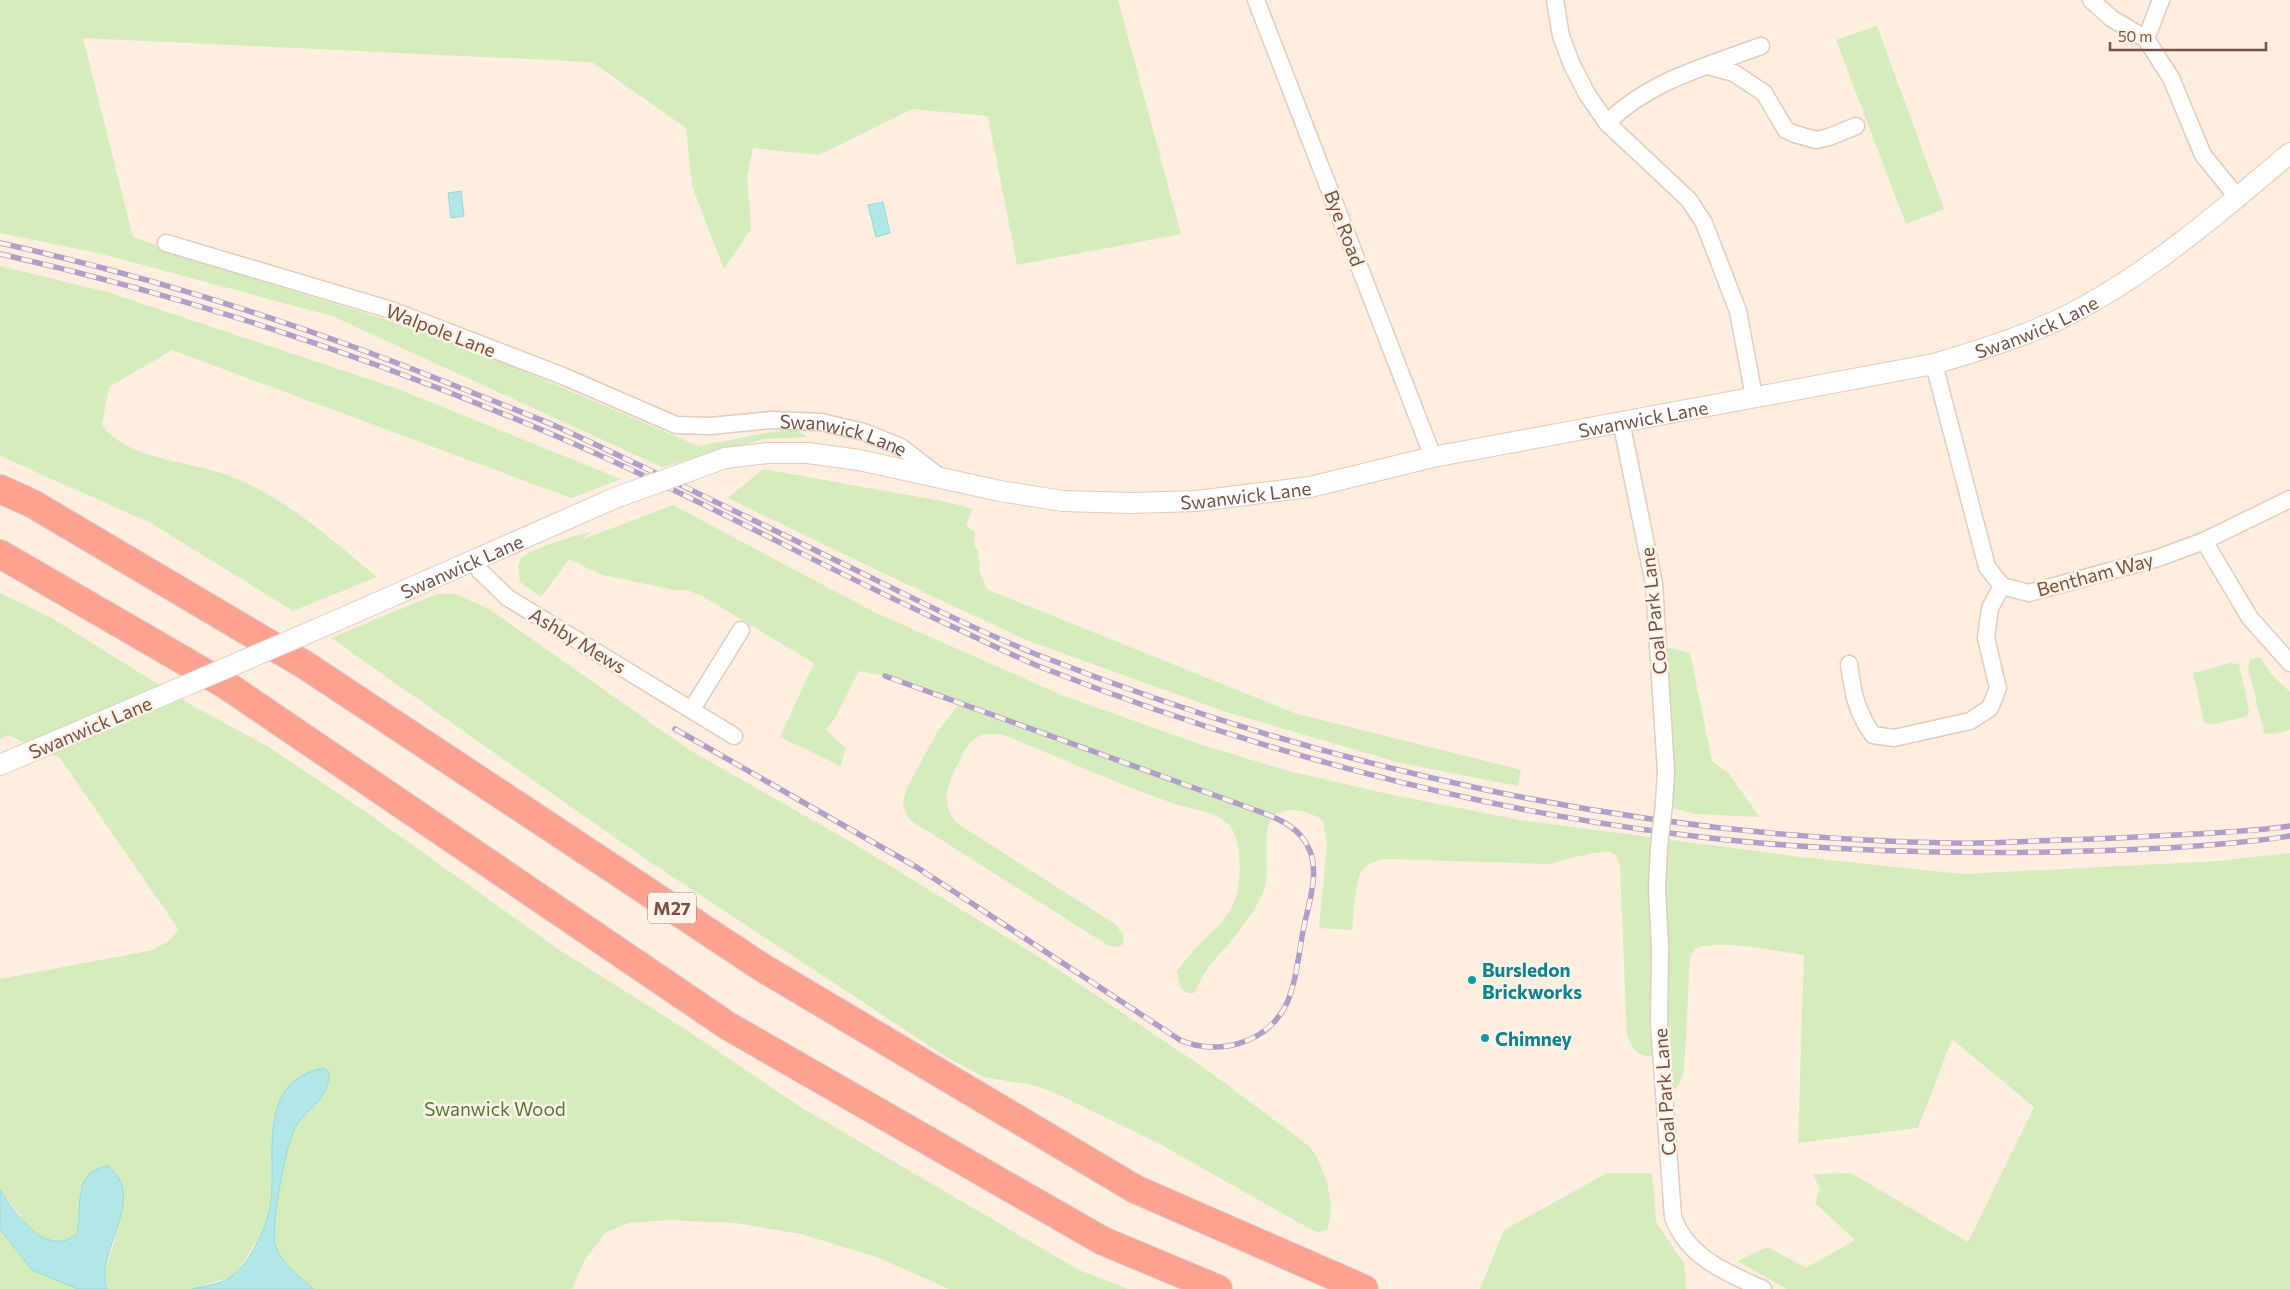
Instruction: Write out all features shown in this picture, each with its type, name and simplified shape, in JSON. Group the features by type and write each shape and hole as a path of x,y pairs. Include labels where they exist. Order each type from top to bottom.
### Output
{"highway":[{"name":"M27","path":"0,489 33,504 305,665 763,968 1135,1189 1364,1289"},
{"path":"0,554 226,685 728,1026 1103,1241 1218,1289"}],"street":[{"name":"Bye Road","path":"1256,0 1433,458"},
{"path":"1555,0 1561,36 1572,65 1587,94 1607,123 1690,200 1704,223 1738,311 1754,397"},
{"path":"2092,0 2111,18 2146,40 2171,78 2203,155 2238,198"},
{"path":"2146,40 2161,0"},
{"path":"1607,123 1624,106 1650,89 1761,46"},
{"path":"1708,66 1734,73 1764,92 1786,130 1795,134 1816,140 1856,126"},
{"name":"Swanwick Lane","path":"0,765 338,620 614,498 725,458 808,453 859,460 1000,491 1062,501 1131,503 1197,501 1310,487 1433,458 1621,421 1934,364 1983,350 2044,327 2106,293 2170,250 2238,198 2290,153"},
{"name":"Walpole Lane","path":"166,244 391,310 563,376 676,425 710,426"},
{"path":"1850,664 1853,693 1860,717 1873,735 1894,738 1970,721 1990,708 1998,688 1986,638 1990,608 2002,586 1987,567 1934,364"},
{"name":"Swanwick Lane","path":"710,426 772,420 821,422 864,432 901,447 940,477"},
{"name":"Coal Park Lane","path":"1621,421 1654,584 1666,771 1657,888 1660,948 1659,1014 1673,1217 1683,1238 1702,1256 1727,1273 1763,1289"},
{"name":"Bentham Way","path":"2002,586 2029,593 2158,558 2204,541 2290,499"},
{"path":"2204,541 2250,618 2290,663"},
{"name":"Ashby Mews","path":"473,561 480,571 508,598 734,736"},
{"path":"692,709 741,630"}],"green space":[{"path":"0,0 1118,0 1181,234 1017,265 988,116 912,109 819,155 753,148 747,176 751,229 724,269 692,186 686,128 592,62 83,38 133,237 222,269 452,340 698,446 793,428 808,437 764,439 662,467 332,316 102,254 0,233"},
{"path":"1877,26 1944,209 1906,224 1836,40"},
{"path":"0,266 107,292 395,388 621,479 571,498 172,350 109,387 102,424 112,436 142,452 230,476 270,495 307,520 377,577 293,611 151,523 0,456"},
{"path":"763,469 947,502 973,509 966,526 975,532 974,546 978,551 980,573 988,590 1297,714 1521,770 1518,786 1401,763 1223,711 1029,641 728,498"},
{"path":"673,505 874,612 1064,696 1202,745 1285,770 1388,794 1520,820 1800,857 1962,874 2219,861 2290,853 2290,1289 1787,1289 1737,1261 1768,1247 1806,1268 1855,1240 1815,1203 1820,1189 1813,1174 1851,1173 1968,1242 2034,1107 1952,1039 1918,1128 1798,1143 1804,955 1732,945 1705,946 1694,949 1690,959 1684,1070 1679,1085 1666,1094 1663,1057 1649,1056 1636,1052 1627,1035 1620,866 1617,856 1610,852 1592,853 1548,864 1390,859 1376,861 1364,868 1358,880 1352,930 1319,928 1327,845 1323,821 1313,815 1299,811 1292,810 1279,813 1269,821 1267,829 1266,879 1260,899 1246,921 1205,972 1194,993 1188,993 1181,989 1177,972 1190,955 1221,923 1236,897 1240,862 1236,838 1232,829 1220,818 1207,812 1178,805 1109,779 1006,736 987,734 979,736 971,742 966,748 949,785 947,801 948,809 952,816 958,824 1115,924 1124,936 1123,944 1118,947 1109,946 910,820 903,802 907,788 937,732 959,704 885,676 859,671 835,718 826,730 845,748 841,766 780,737 814,663 702,596 687,590 674,590 599,574 569,559 541,597 520,582 518,567 521,557 530,552 593,531 581,540"},
{"name":"Swanwick Wood","path":"0,593 50,617 188,703 269,747 376,819 561,951 685,1029 802,1108 1079,1270 1128,1289 949,1289 879,1258 801,1234 736,1223 669,1220 628,1223 605,1233 584,1261 572,1289 314,1289 285,1263 277,1250 274,1233 283,1168 294,1129 304,1115 325,1094 279,1101 273,1120 270,1208 261,1235 238,1270 231,1277 192,1289 107,1289 105,1273 121,1217 80,1188 81,1212 77,1234 69,1241 56,1243 44,1238 27,1225 0,1190 0,979 153,950 171,939 179,930 60,758 8,735 0,739"},
{"path":"437,594 455,594 489,609 688,749 846,839 1042,959 1206,1069 1309,1146 1320,1164 1328,1186 1331,1210 1327,1230 1319,1232 1312,1230 1158,1143 1051,1091 1032,1085 984,1077 948,1058 644,858 331,638"},
{"path":"1671,648 1690,653 1712,761 1729,774 1760,817 1695,814 1670,807 1667,649"},
{"path":"2260,657 2271,674 2290,692 2290,730 2272,734 2264,733 2248,667 2250,660"},
{"path":"2230,663 2239,664 2249,711 2248,716 2210,725 2204,722 2193,673"},
{"path":"1607,1173 1652,1173 1656,1222 1684,1263 1686,1289 1480,1289 1504,1230"},
{"path":"0,1229 23,1259 78,1289 0,1289"}],"water":[{"path":"461,191 464,216 451,218 448,193"},
{"path":"883,202 890,233 876,237 868,205"},
{"path":"323,1068 329,1072 326,1090 296,1126 288,1148 277,1202 274,1233 277,1250 285,1263 314,1289 192,1289 228,1279 239,1270 251,1254 261,1235 270,1207 272,1145 278,1105 287,1089 301,1076"},
{"path":"108,1166 119,1179 123,1194 118,1225 107,1258 105,1274 107,1289 78,1289 32,1270 0,1229 0,1190 14,1211 33,1230 43,1237 54,1241 66,1240 77,1234 81,1192 88,1175 96,1169"}],"railway":[{"path":"0,243 57,256 171,287 338,341 560,428 960,621 1038,655 1148,696 1260,732 1373,764 1488,790 1603,812 1719,828 1836,838 1994,843 2194,834 2290,826"},
{"path":"0,254 140,289 209,309 347,354 415,379 483,405 600,455 901,602 1038,666 1193,722 1353,770 1515,808 1677,834 1770,844 1863,850 2050,852 2200,846 2290,836"},
{"path":"675,729 918,868 1180,1040 1210,1047 1241,1043 1255,1037 1279,1017 1287,1003 1293,985 1314,869 1310,851 1295,830 1282,821 1266,814 885,676"}],"place":[{"name":"Bursledon Brickworks","path":"1472,980"},
{"name":"Chimney","path":"1485,1038"}]}
